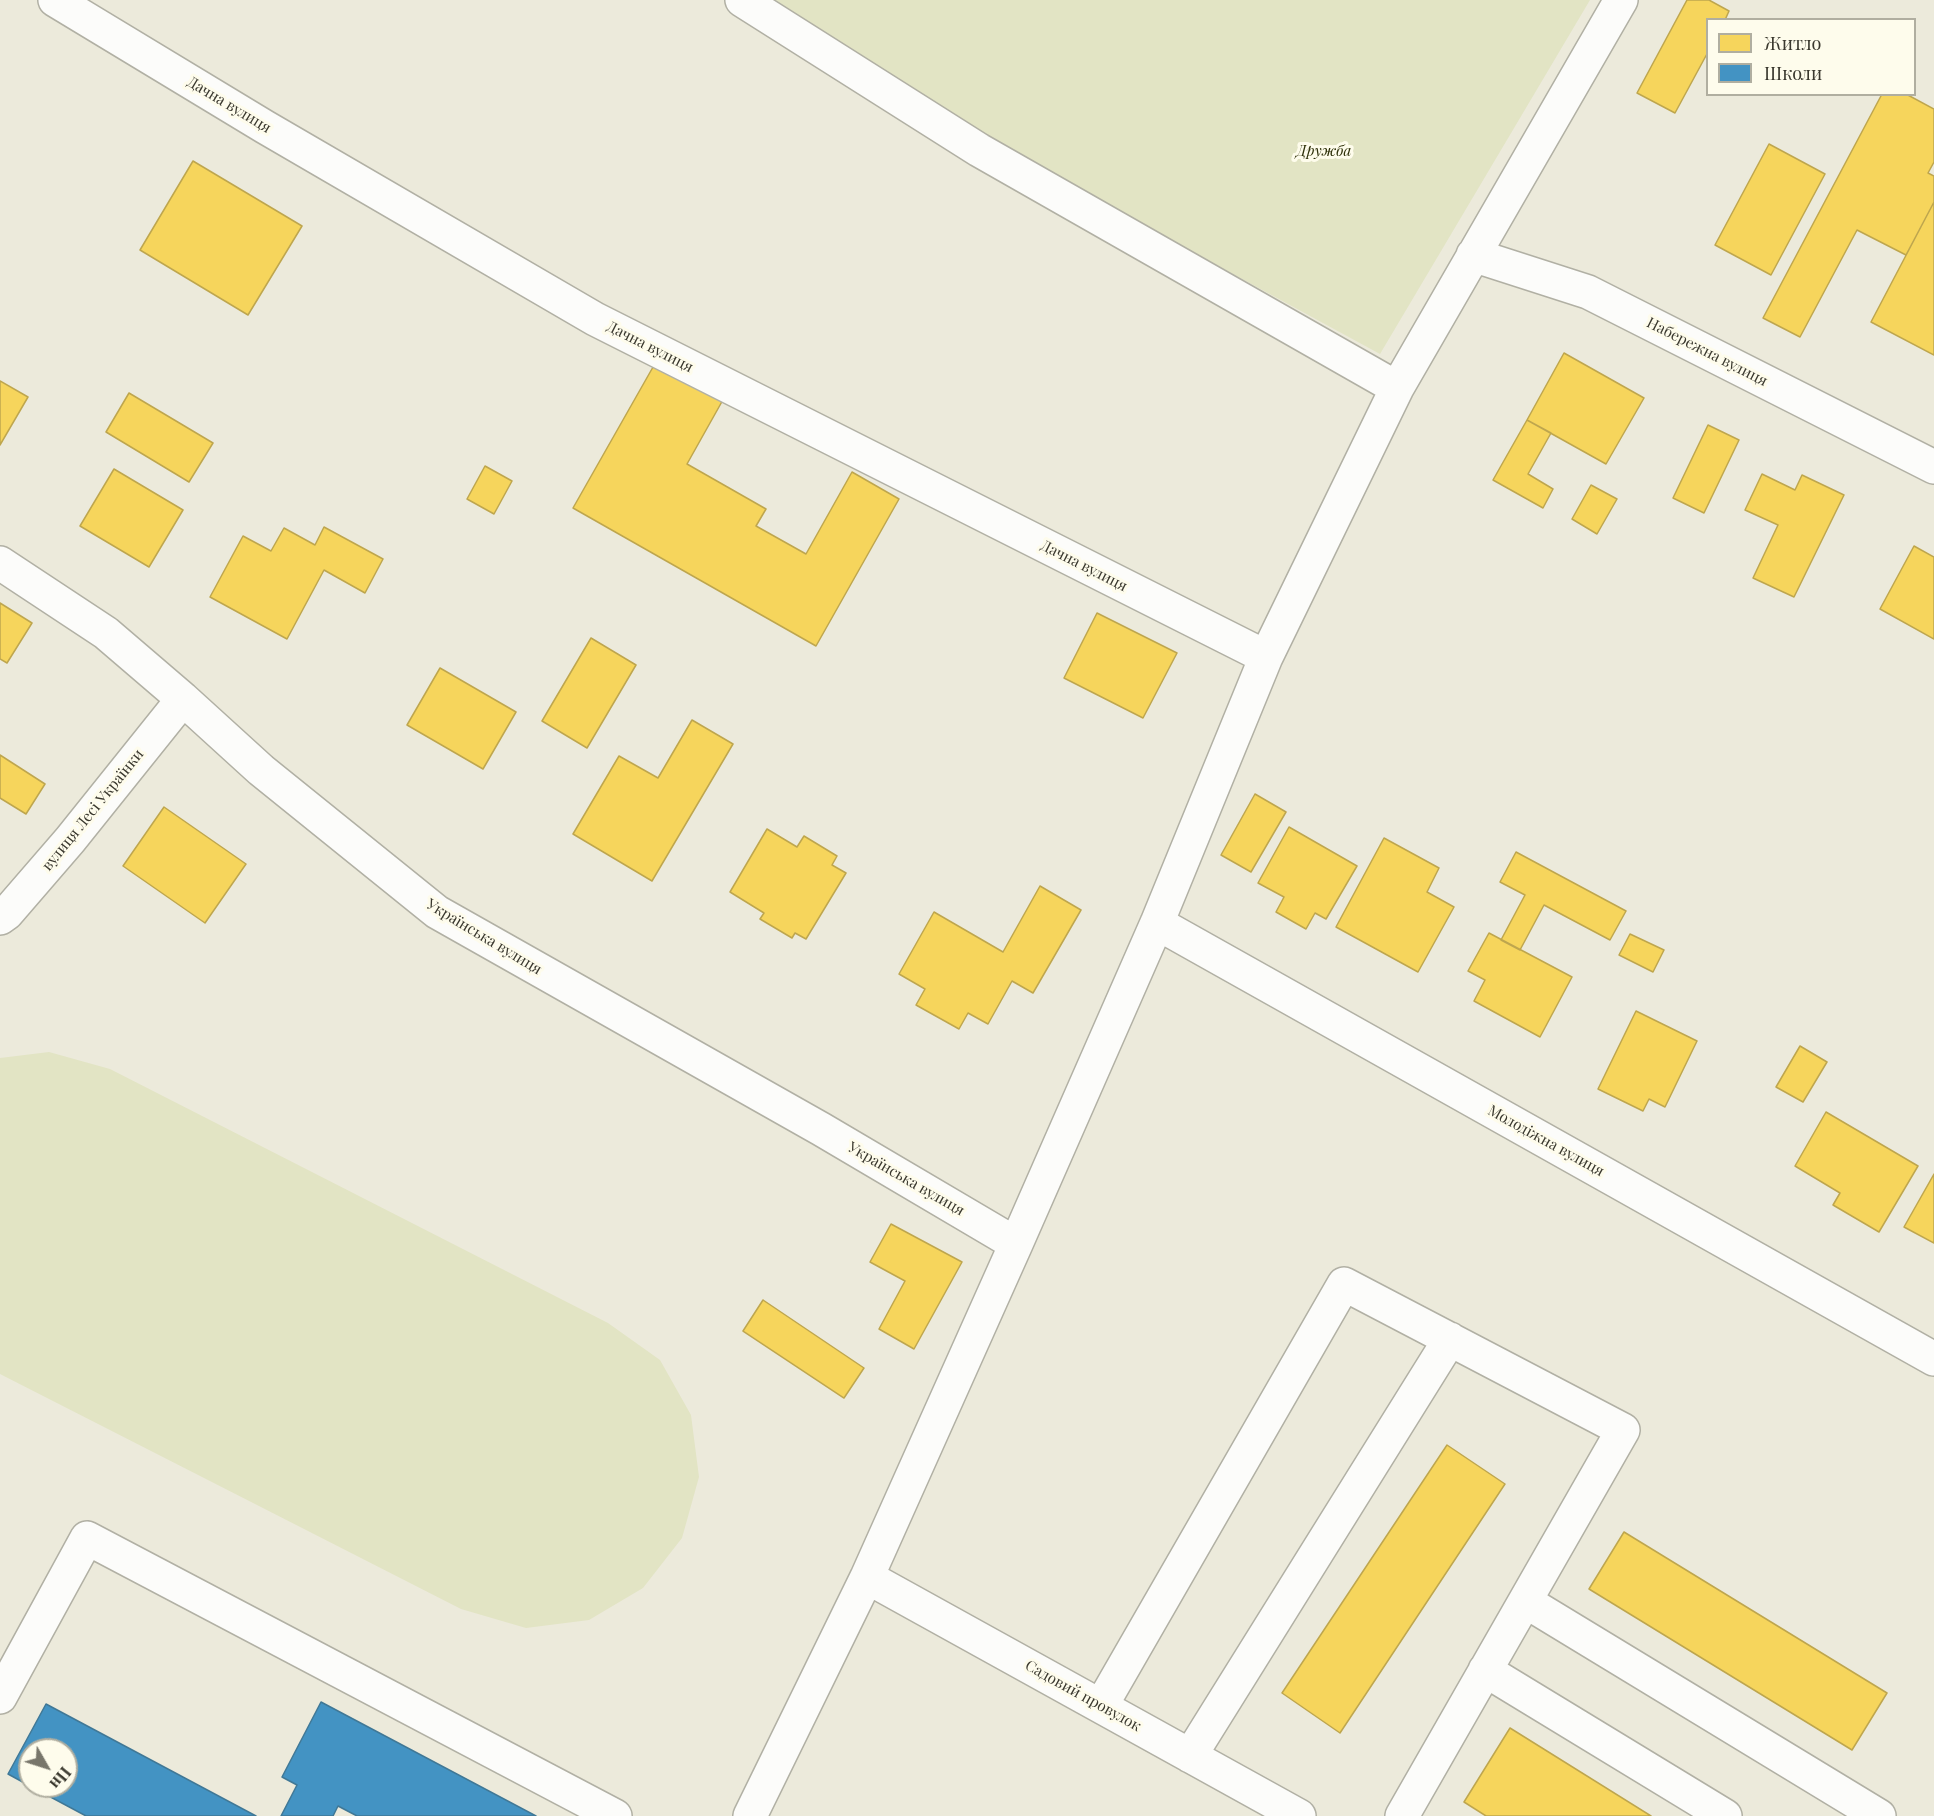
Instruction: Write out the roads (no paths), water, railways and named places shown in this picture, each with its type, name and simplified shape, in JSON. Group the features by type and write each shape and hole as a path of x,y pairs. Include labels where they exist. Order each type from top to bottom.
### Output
{"street":[{"name":"Дачна вулиця","path":"55,0 264,127 595,319 1266,657"},
{"path":"742,0 979,150 1397,388"},
{"path":"750,1816 867,1577 1016,1244 1157,923 1266,657 1397,388 1621,0"},
{"name":"Набережна вулиця","path":"1473,255 1588,292 1934,467"},
{"name":"Українська вулиця","path":"0,563 106,633 261,770 437,912 821,1130 1016,1244"},
{"name":"вулиця Лесі Українки","path":"0,918 7,913 70,840 183,699"},
{"name":"Молодіжна вулиця","path":"1157,923 1934,1359"},
{"path":"1101,1706 1344,1284 1623,1430 1402,1816"},
{"path":"1190,1756 1450,1340"},
{"path":"0,1697 87,1538 615,1816"},
{"name":"Садовий провулок","path":"867,1577 1299,1816"},
{"path":"1525,1601 1879,1816"},
{"path":"1485,1670 1725,1816"}],"park label":[{"name":"Дружба","path":"1324,151"}]}
